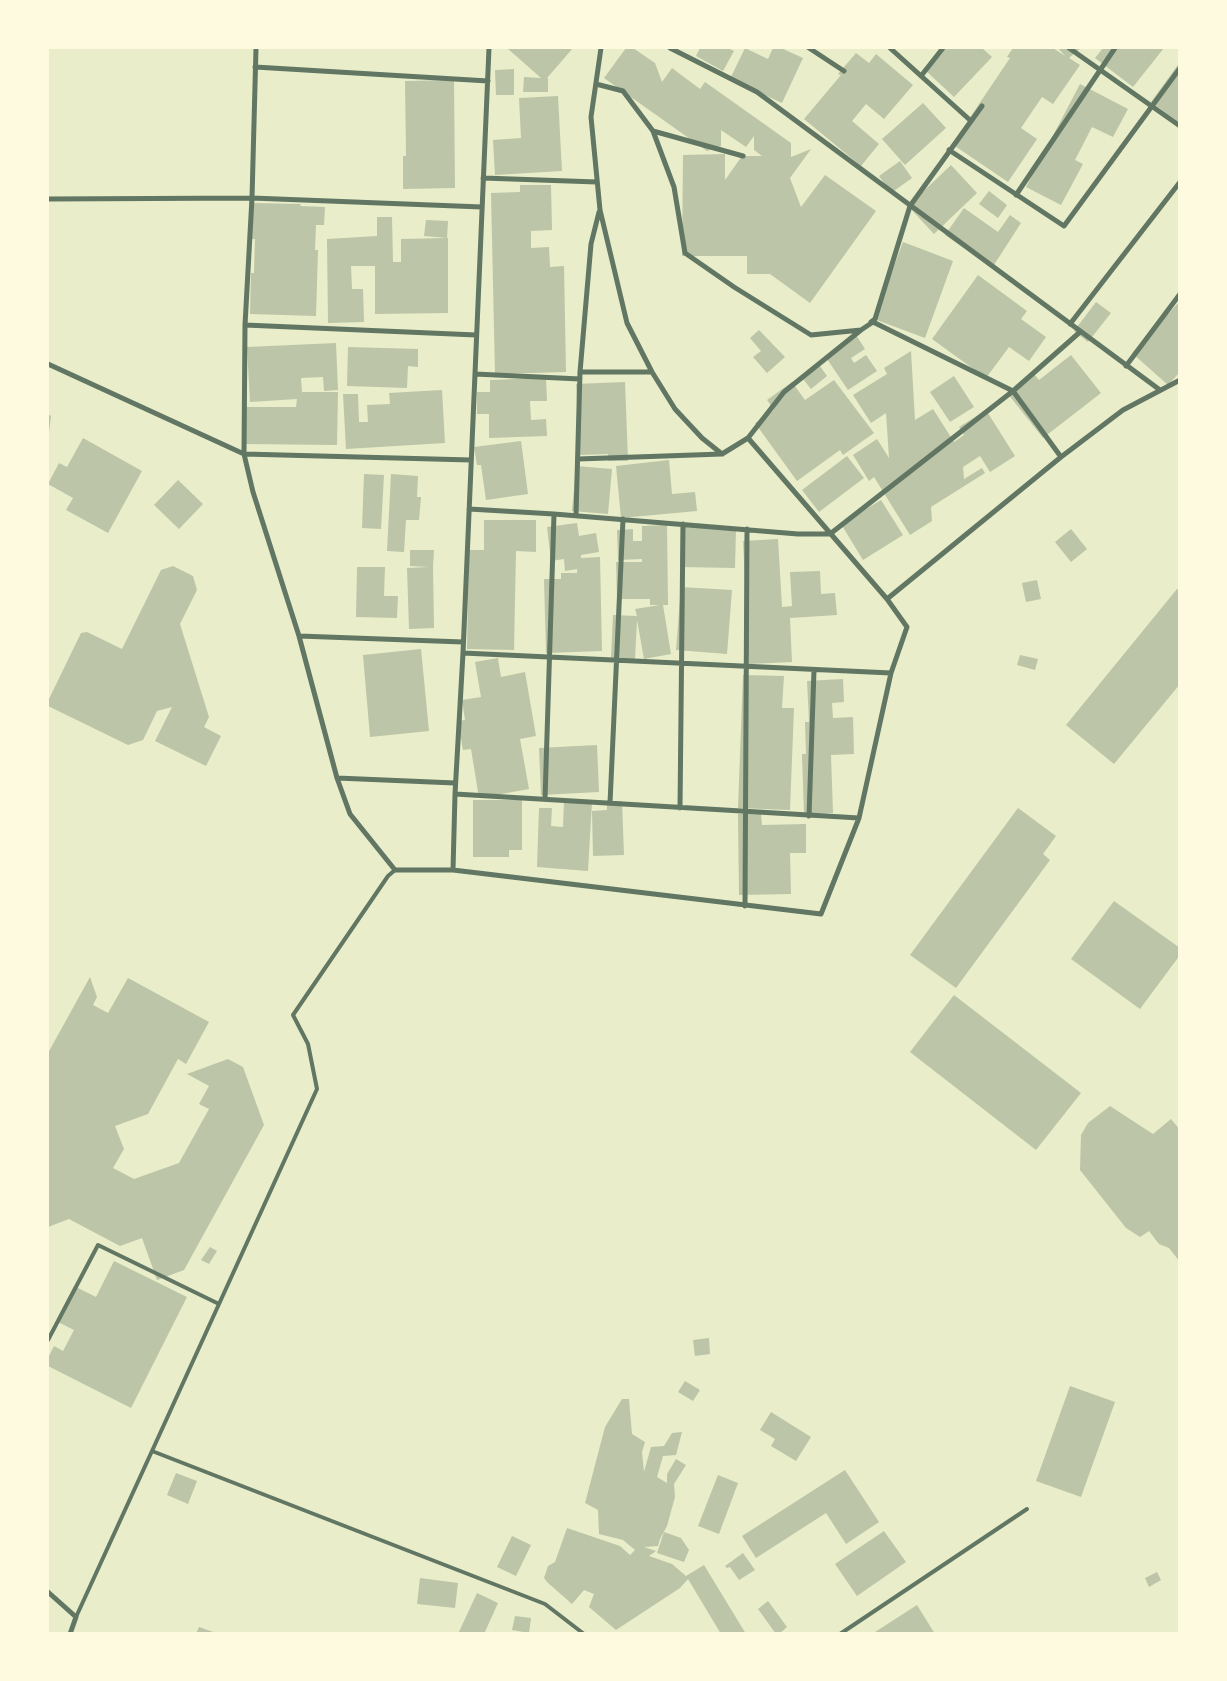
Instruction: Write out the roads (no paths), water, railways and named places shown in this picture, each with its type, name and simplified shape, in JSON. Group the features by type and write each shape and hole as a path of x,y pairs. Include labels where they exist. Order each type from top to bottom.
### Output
{"street":[{"path":"256,48 252,198 245,325 244,454 299,636 337,778 350,814 395,870 453,870 822,914 859,818 891,673 907,627 887,599 748,438"},
{"path":"453,870 455,783 463,653 489,48"},
{"path":"601,48 591,117 597,182 600,210 627,323 652,372 675,409 702,438 722,454"},
{"path":"670,48 757,92 1160,390"},
{"path":"809,48 844,71"},
{"path":"892,48 971,121"},
{"path":"921,76 943,48"},
{"path":"1069,48 1180,126"},
{"path":"1016,195 1115,48"},
{"path":"255,67 488,81"},
{"path":"949,150 1064,226 1180,68"},
{"path":"596,84 623,91 653,131 674,187 685,252 734,287 812,335 861,330 873,322 1013,391 1061,457"},
{"path":"578,458 722,454 748,438 784,392 875,319 910,206 982,106"},
{"path":"653,131 744,156"},
{"path":"483,178 597,182"},
{"path":"1070,324 1180,182"},
{"path":"48,199 252,198 482,207"},
{"path":"576,516 580,372 591,244 600,210"},
{"path":"1126,366 1180,294"},
{"path":"245,325 476,335"},
{"path":"469,509 623,519 798,534 830,534 1013,391 1080,332"},
{"path":"48,364 244,454 471,460"},
{"path":"580,372 652,372"},
{"path":"475,374 580,379"},
{"path":"887,599 1061,457 1124,410 1180,380"},
{"path":"544,799 554,514"},
{"path":"610,803 623,519"},
{"path":"680,808 683,524"},
{"path":"745,906 747,529"},
{"path":"299,636 463,642"},
{"path":"463,653 891,673"},
{"path":"809,816 814,670"},
{"path":"337,778 455,783"},
{"path":"455,794 859,818"},
{"path":"48,1592 76,1617 70,1634"}],"lane":[{"path":"76,1617 317,1089 308,1044 293,1015 388,876 395,870"},
{"path":"48,1340 98,1245 219,1304"},
{"path":"152,1451 545,1604 584,1634"},
{"path":"840,1634 1027,1510"}]}
